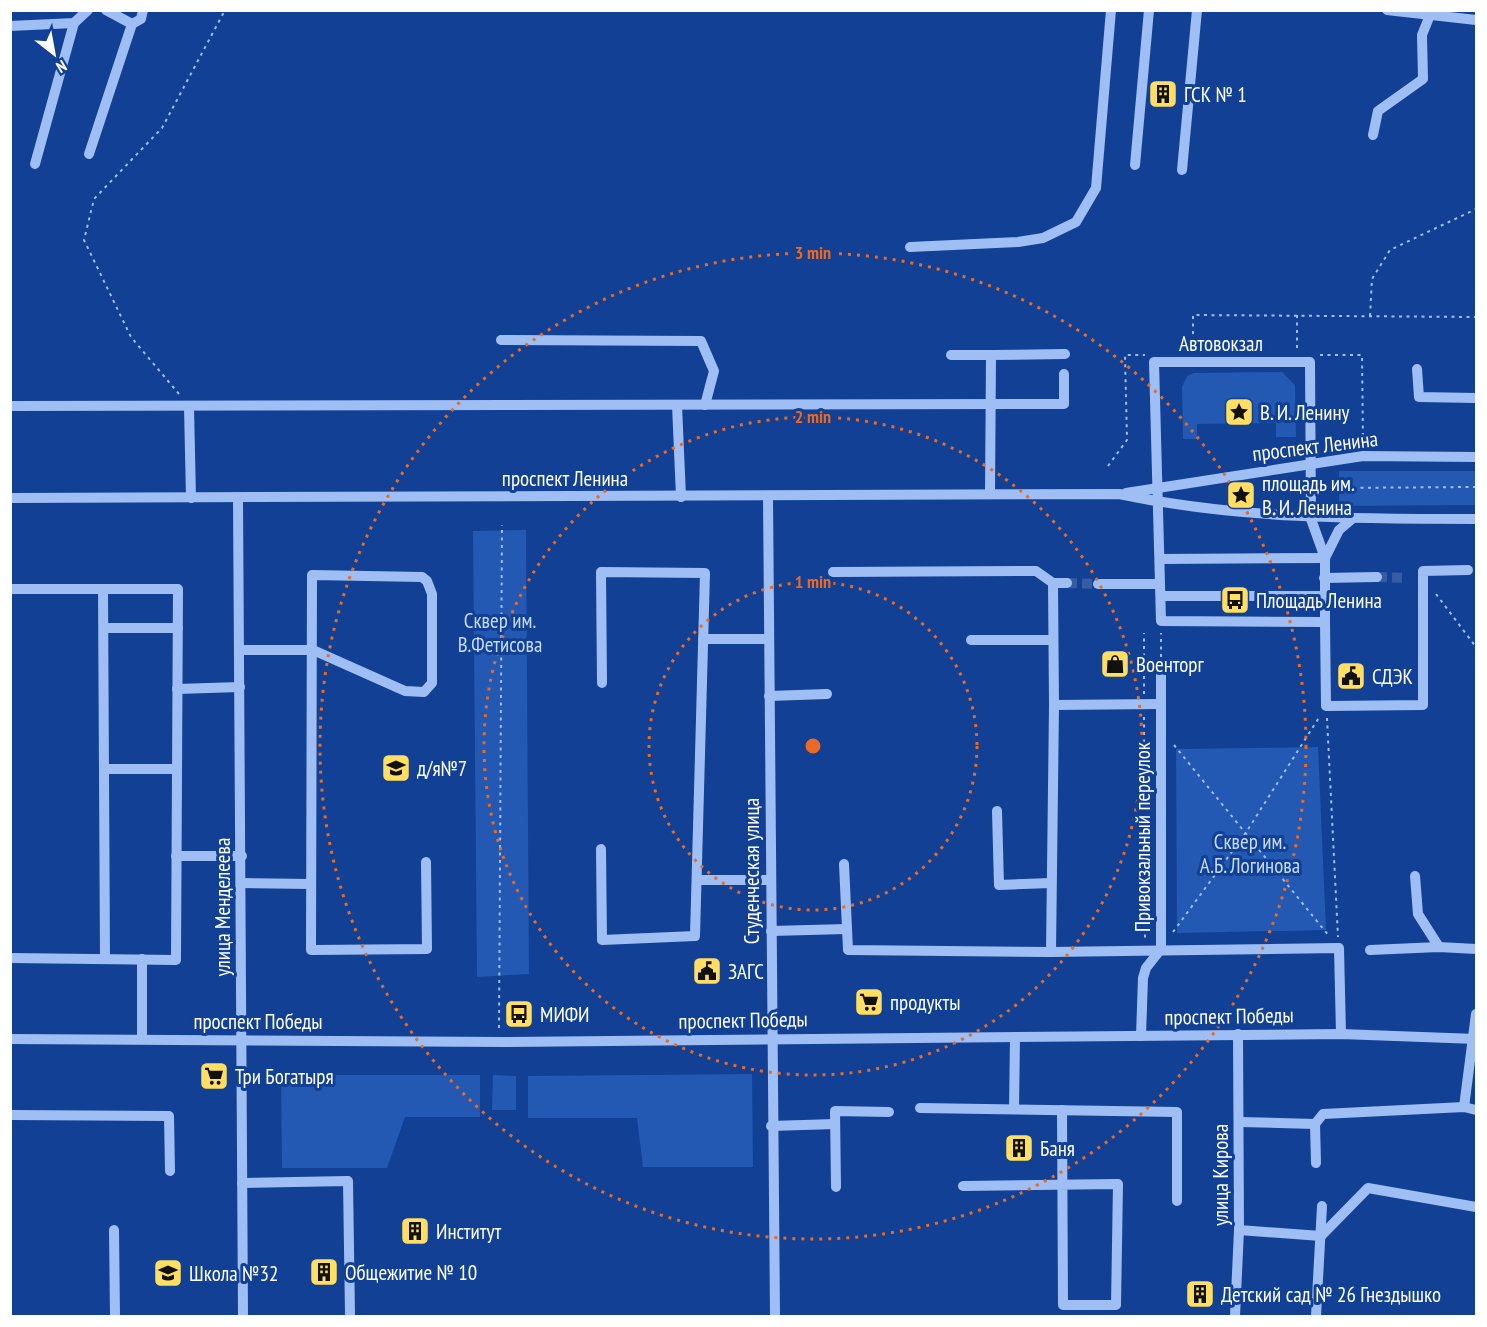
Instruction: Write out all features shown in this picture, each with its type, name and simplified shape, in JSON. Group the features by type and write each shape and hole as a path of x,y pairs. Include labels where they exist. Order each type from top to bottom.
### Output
{"street":[{"path":"35,164 74,22 88,10"},
{"path":"106,10 132,24"},
{"path":"89,154 132,24 141,19 143,10"},
{"path":"910,247 1018,242 1043,238 1076,222 1096,188 1111,10"},
{"path":"1135,165 1149,10"},
{"path":"1182,170 1197,10"},
{"path":"1387,10 1476,20"},
{"path":"1373,135 1378,111 1423,79 1422,35 1430,15"},
{"path":"10,26 74,22"},
{"path":"501,340 701,341 714,371 705,405"},
{"path":"951,355 1065,354"},
{"path":"990,494 991,355"},
{"name":"Автовокзал","path":"1158,487 1154,362 1310,362 1311,464"},
{"path":"1416,369 1419,397 1476,398"},
{"path":"10,406 1064,404 1064,374"},
{"path":"676,405 681,497"},
{"path":"189,406 191,498"},
{"name":"проспект Ленина","path":"10,498 1119,494 1363,456 1476,457"},
{"path":"1311,464 1311,519 1325,558 1326,706 1424,705 1424,571 1468,570"},
{"path":"1158,487 1161,621 1325,622"},
{"name":"проспект Ленина","path":"1119,494 1159,502 1311,519 1476,519"},
{"name":"Студенческая улица","path":"768,497 771,1126 775,1317"},
{"name":"улица Менделеева","path":"238,498 242,856 243,1317"},
{"path":"1325,558 1339,530 1352,519"},
{"path":"1161,559 1325,558"},
{"path":"833,572 1036,571 1053,583 1067,583"},
{"path":"601,849 602,940 695,936 705,573 601,572 602,683"},
{"path":"240,650 313,650 405,691 424,692 432,683 432,594 427,581 422,577 312,575 313,650 311,950 427,949 426,862"},
{"path":"1324,578 1377,577"},
{"path":"1051,952 1053,583"},
{"path":"1098,584 1160,584"},
{"path":"10,589 178,589 176,960 10,958"},
{"path":"103,589 105,959"},
{"path":"1161,596 1324,596"},
{"path":"104,628 178,628"},
{"path":"703,639 769,639"},
{"path":"971,640 1053,640"},
{"name":"Привокзальный переулок","path":"1141,1036 1143,978 1146,968 1161,949 1161,668"},
{"path":"177,689 240,687"},
{"path":"769,696 826,694"},
{"path":"1054,705 1161,704"},
{"path":"104,769 177,769"},
{"path":"997,811 999,885 1051,883"},
{"path":"176,856 242,856"},
{"path":"844,864 848,950 1051,952 1339,948 1341,1034"},
{"path":"1415,876 1418,914 1439,947"},
{"path":"697,880 770,880"},
{"path":"242,883 311,884"},
{"path":"771,931 847,929"},
{"path":"1370,950 1439,947 1476,949"},
{"path":"142,960 142,1039"},
{"path":"1464,1107 1476,1014"},
{"name":"улица Кирова","path":"1235,1317 1239,1230 1238,1034"},
{"name":"проспект Победы","path":"10,1039 517,1042 1341,1034 1474,1039"},
{"path":"1014,1109 1015,1037"},
{"path":"1316,1163 1315,1124 1323,1114 1464,1107 1476,1110"},
{"path":"920,1108 1177,1112 1177,1201"},
{"path":"963,1186 1062,1184 1118,1184 1116,1305 1063,1305 1062,1184 1062,1110"},
{"path":"836,1187 835,1111 890,1112"},
{"path":"10,1115 169,1116 170,1171"},
{"path":"1239,1122 1315,1124"},
{"path":"771,1126 835,1124"},
{"path":"242,1182 348,1181 350,1315"},
{"path":"1239,1230 1321,1236 1368,1188 1476,1207"},
{"path":"1316,1317 1323,1206"},
{"path":"114,1230 115,1317"}],"path":[{"path":"189,406 131,337 84,240 94,199 162,128 225,10"},
{"path":"1370,316 1372,279 1390,250 1476,209"},
{"path":"1297,356 1297,315 1476,317"},
{"path":"1319,355 1362,355 1363,444"},
{"path":"1311,488 1476,487"},
{"path":"499,1028 502,525"},
{"path":"1423,578 1476,647"},
{"path":"1161,621 1161,668"},
{"path":"1144,633 1145,949"},
{"path":"1161,949 1245,834 1326,706"},
{"path":"1326,706 1339,948"},
{"path":"1162,729 1339,948"}],"green space":[{"path":"1282,372 1295,385 1296,437 1276,437 1276,423 1197,424 1197,439 1183,439 1182,387 1187,376 1194,373"},
{"path":"1339,471 1476,471 1476,505 1339,506"},
{"name":"Сквер им. В.Фетисова","path":"526,530 529,974 477,977 473,531"},
{"name":"Сквер им. А.Б. Логинова","path":"1318,747 1326,930 1177,933 1176,749"},
{"path":"752,1074 753,1167 643,1167 637,1118 528,1118 528,1076"},
{"path":"281,1075 480,1075 480,1117 405,1117 387,1168 282,1168"},
{"path":"493,1075 516,1076 516,1110 492,1110"}],"tunnel":[{"path":"1377,577 1407,578"},
{"path":"1067,583 1098,584"}],"place":[{"name":"ГСК № 1","path":"1163,94"},
{"name":"В. И. Ленину","path":"1239,412"},
{"name":"площадь им. В. И. Ленина","path":"1241,495"},
{"name":"Площадь Ленина","path":"1235,600"},
{"name":"Военторг","path":"1115,664"},
{"name":"СДЭК","path":"1351,676"},
{"name":"д/я№7","path":"396,768"},
{"name":"ЗАГС","path":"707,971"},
{"name":"продукты","path":"869,1002"},
{"name":"МИФИ","path":"519,1014"},
{"name":"Три Богатыря","path":"214,1076"},
{"name":"Баня","path":"1019,1148"},
{"name":"Институт","path":"415,1231"},
{"name":"Общежитие № 10","path":"324,1272"},
{"name":"Школа №32","path":"168,1273"},
{"name":"Детский сад № 26 Гнездышко","path":"1200,1294"}]}
